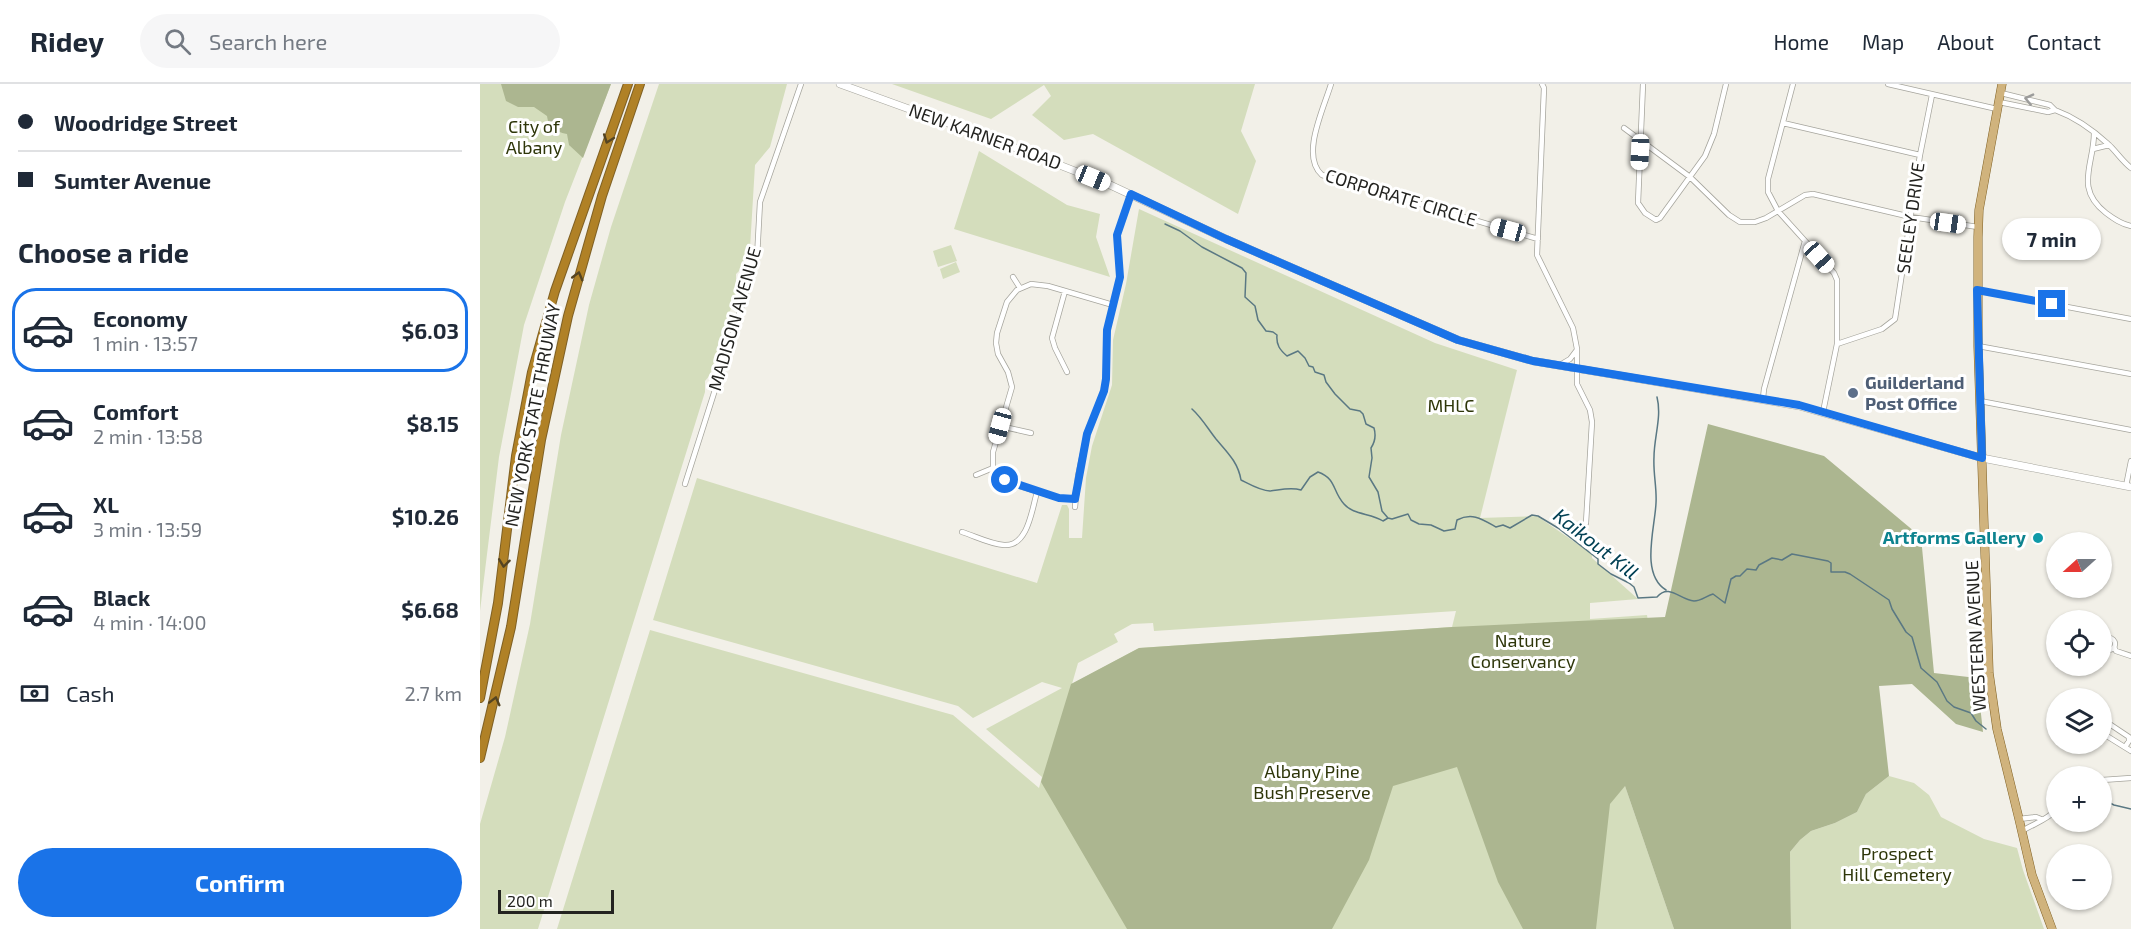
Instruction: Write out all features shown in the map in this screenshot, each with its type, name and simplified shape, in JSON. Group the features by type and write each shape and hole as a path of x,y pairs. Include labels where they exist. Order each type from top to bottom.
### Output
{"highway":[{"name":"NEW YORK STATE THRUWAY","path":"480,698 498,603 520,436 535,362 558,281 628,84"},
{"name":"NEW YORK STATE THRUWAY","path":"480,758 511,627 543,430 563,337 602,196 640,84"}],"main road":[{"name":"NEW KARNER ROAD","path":"840,84 1003,143 1131,194 1444,336 1510,356 1763,398 1823,412 1982,458 2129,486"},
{"path":"854,84 875,96"},
{"name":"WESTERN AVENUE","path":"2001,88 1978,227 1978,346 1989,673 1997,729 2032,874 2052,929"}],"street":[{"name":"MADISON AVENUE","path":"685,484 757,258 760,202 801,84"},
{"name":"CORPORATE CIRCLE","path":"1331,84 1312,147 1313,163 1322,175 1538,239"},
{"path":"1542,84 1544,88 1539,261 1570,320 1577,349 1577,384 1590,410 1592,422 1586,523"},
{"path":"1643,84 1638,204 1654,220 1658,219 1706,156 1726,84"},
{"path":"1793,84 1767,188 1778,211 1834,273 1837,280 1837,344 1823,412"},
{"path":"1888,84 1932,95 1998,106 2049,112 2055,110"},
{"path":"2001,88 2050,105 2094,133 2131,168"},
{"name":"SEELEY DRIVE","path":"1837,344 1893,322 1898,311 1920,155 1932,95"},
{"path":"1784,123 1920,155"},
{"path":"1624,128 1690,177 1729,215 1740,222 1755,222 1806,195 1813,194 1911,217 1978,227"},
{"path":"2094,133 2088,180 2091,196 2097,206 2116,220 2131,226"},
{"path":"2093,149 2109,145"},
{"path":"1075,507 1087,434 1104,391 1107,330 1120,277 1117,235 1131,194"},
{"path":"1763,398 1805,241"},
{"path":"1013,277 1020,288"},
{"path":"1075,499 1059,498 1009,483 993,468 993,452 1012,387 1008,372 998,354 997,333 1007,302 1020,288 1037,284 1113,305"},
{"path":"1977,290 2131,319"},
{"path":"1065,291 1052,333 1055,348 1067,372"},
{"path":"1978,346 2131,374"},
{"path":"1558,365 1570,359 1577,349"},
{"path":"1980,400 2131,430"},
{"path":"1000,426 1031,434"},
{"path":"2129,486 2131,461"},
{"path":"976,475 993,468"},
{"path":"962,532 1002,544 1014,542 1026,530 1037,492"},
{"path":"2114,647 2116,651 2131,656"},
{"path":"2112,725 2129,737 2125,747"},
{"path":"2112,739 2131,751"},
{"path":"2112,779 2131,778"},
{"path":"2019,819 2036,817 2041,819"},
{"path":"2022,831 2046,817"}],"green space":[{"name":"City of Albany","path":"480,84 611,84 565,202 524,325 499,457 480,611"},
{"path":"501,84 611,84 583,158 569,145 567,134 551,127 547,116 534,107 518,107 506,101"},
{"path":"659,84 787,84 770,147 755,165 750,248 745,265 736,274 736,292 710,375 705,381 705,392 538,929 480,929 480,824 505,737 530,624 561,435 589,305 611,227"},
{"path":"892,84 1255,84 1241,131 1256,161 1238,214 1093,134 1064,140 1032,115 1051,96 1044,85 991,119"},
{"path":"979,151 1067,205 1100,214 1096,237 1110,277 954,229"},
{"name":"Albany Pine Bush Preserve","path":"1139,209 1435,343 1517,370 1480,518 1537,516 1592,554 1592,558 1638,599 1590,603 1590,619 1647,615 1648,622 1625,786 1674,929 557,929 650,630 953,715 1039,788 1042,777 986,729 1062,688 1042,682 973,718 958,706 653,620 697,478 1037,583 1062,505 1067,505 1069,509 1069,538 1082,538 1086,478 1092,446 1112,385 1113,340 1126,284","holes":["1456,611 1452,627 1139,648 1072,684 1078,663 1118,642 1114,634 1132,624 1153,623 1154,631"]},
{"path":"951,245 957,261 938,267 933,251"},
{"path":"956,262 960,272 943,279 940,269"},
{"name":"Nature Conservancy","path":"1708,424 1824,456 1921,537 1934,673 1977,678 1983,732 1956,724 1912,684 1879,686 1889,776 1866,794 1857,812 1811,831 1790,852 1791,929 1674,929 1625,786 1610,804 1596,929 1523,929 1498,882 1457,767 1393,786 1369,860 1332,929 1127,929 1041,782 1071,684 1139,648 1452,627 1665,617"},
{"name":"Prospect Hill Cemetery","path":"1889,776 1914,783 1929,795 1941,817 1984,839 2017,848 2044,929 1791,929 1790,852 1811,831 1857,812 1866,794"}],"waterway":[{"path":"1165,224 1242,268 1246,273 1245,297 1255,306 1258,320 1266,331 1277,335 1280,349 1287,356 1298,351 1315,372 1324,375 1335,394 1350,409 1360,411 1366,424 1374,428 1375,438 1371,448 1369,477 1378,492 1382,511 1388,518"},
{"path":"1657,397 1659,412 1654,449 1656,503 1651,562 1658,583 1666,590"},
{"name":"Kaikout Kill","path":"1192,409 1232,458 1241,480 1255,487 1270,491 1301,490 1310,477 1318,472 1328,478 1340,499 1352,510 1383,521 1408,514 1411,520 1419,524 1431,525 1444,531 1455,529 1457,520 1467,517 1481,519 1496,527 1503,525 1510,528 1532,515 1538,516 1558,528 1598,559 1598,564 1611,574 1634,587 1638,598 1657,597 1661,593 1670,592 1694,601 1713,594 1725,603 1731,579 1740,576 1747,569 1756,570 1759,565 1772,558 1782,560 1792,554 1828,561 1831,563 1831,572 1850,574 1889,600 1906,632 1912,637 1921,668 1937,682 1947,701 1954,707 1971,713 1976,721 1986,729"},
{"name":"Kaikout Kill","path":"2112,804 2131,809"}],"place":[{"name":"Guilderland Post Office","path":"1853,393"},
{"name":"Artforms Gallery","path":"2038,538"}],"route":[{"path":"1005,480 1059,498 1075,499 1087,434 1104,391 1107,367 1107,330 1120,277 1118,226 1131,194 1444,336 1533,361 1799,405 1982,458 1977,290 2052,304"}],"park label":[{"name":"MHLC","path":"1451,406"}]}
